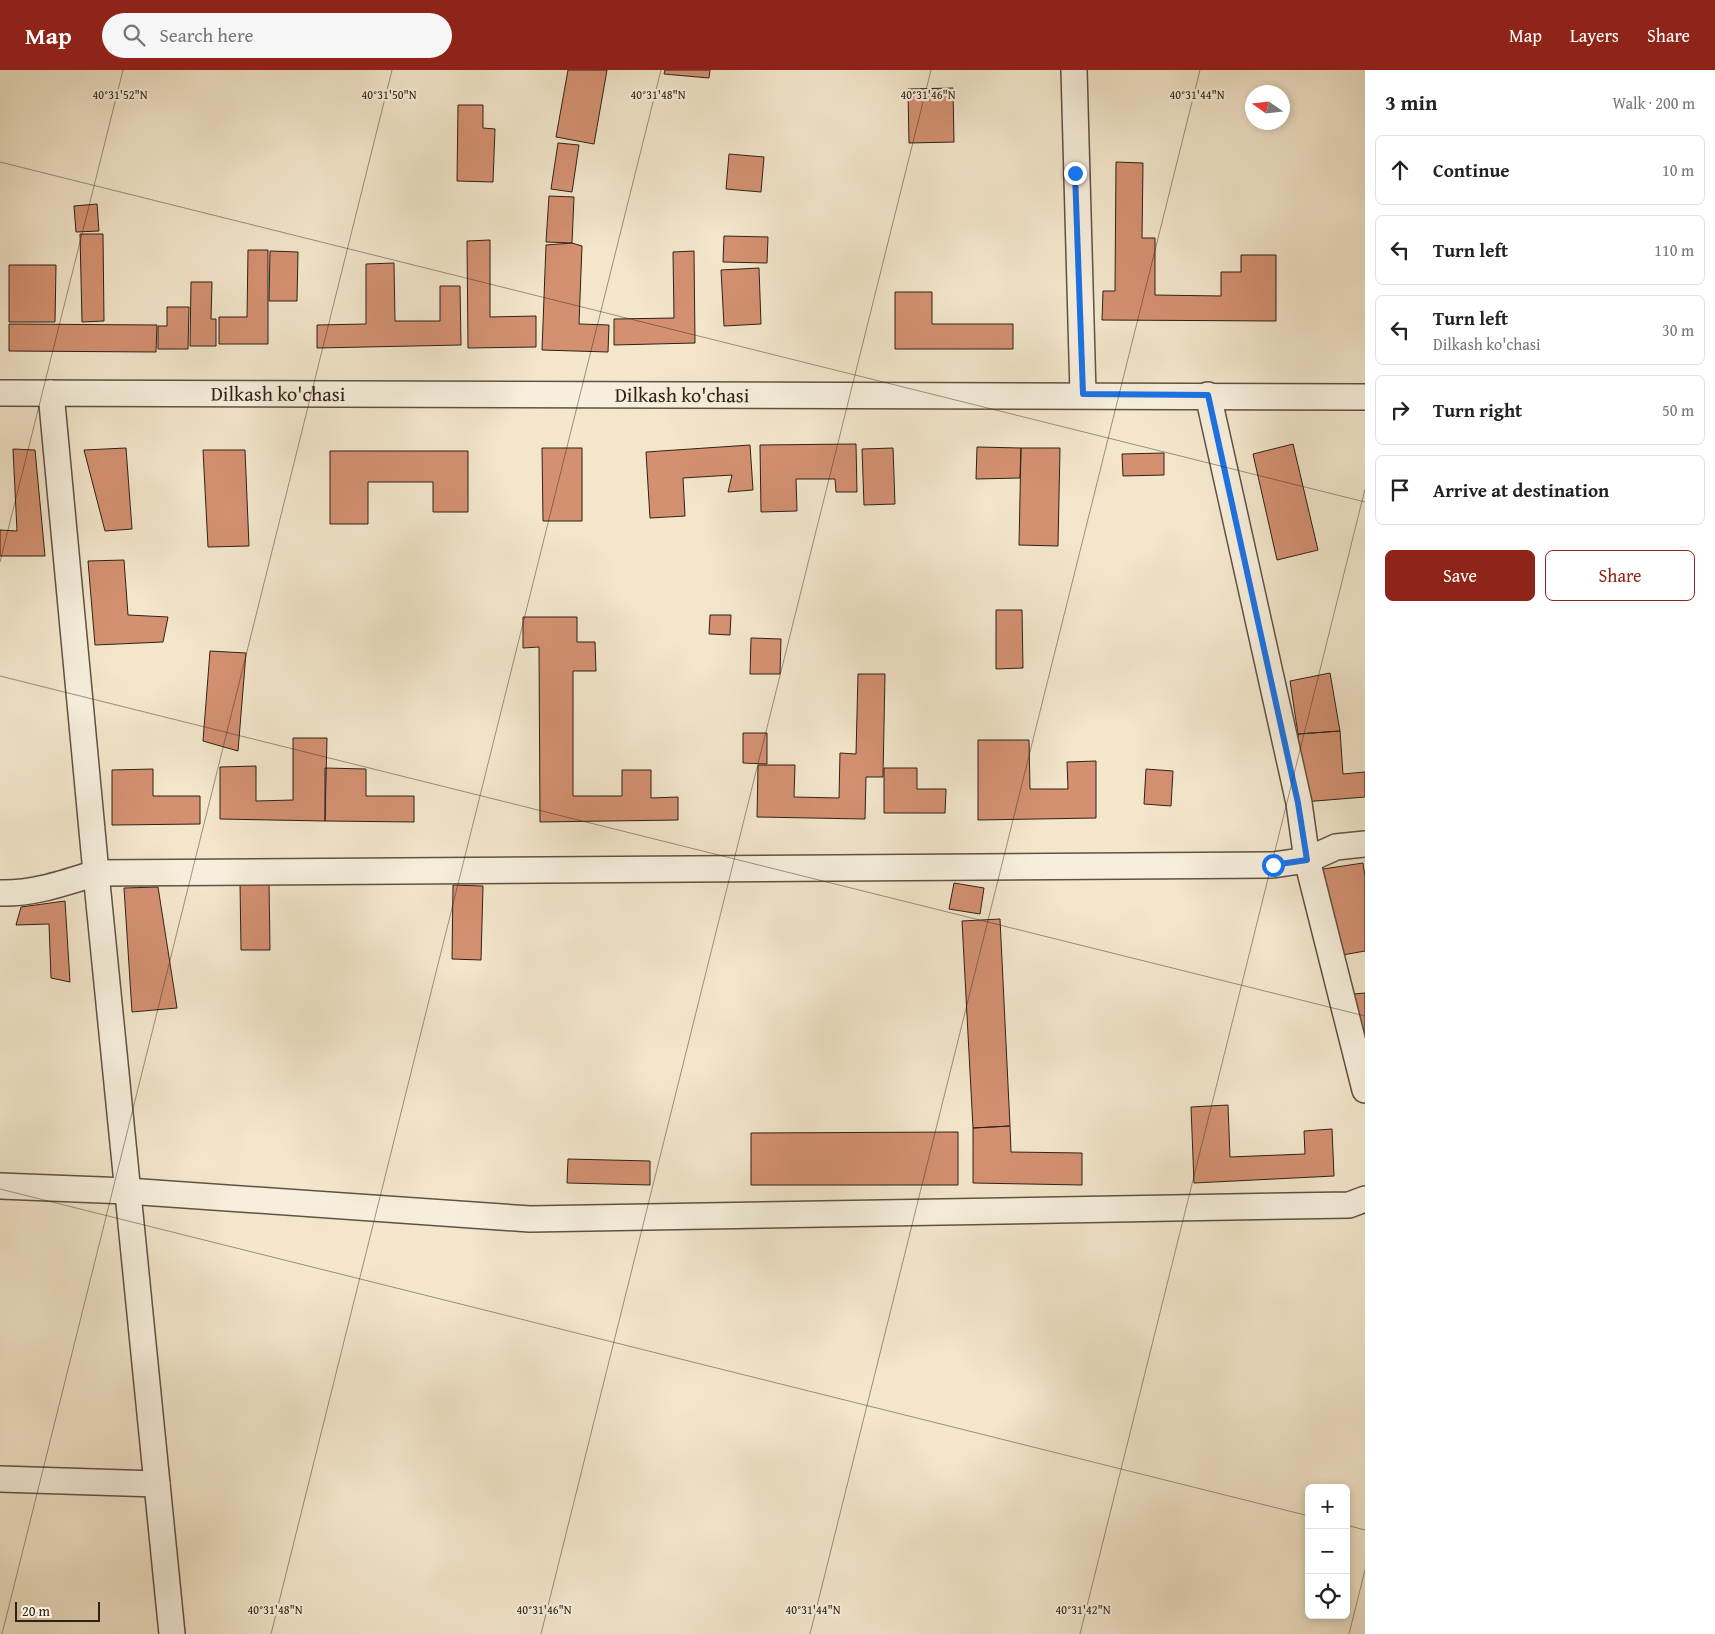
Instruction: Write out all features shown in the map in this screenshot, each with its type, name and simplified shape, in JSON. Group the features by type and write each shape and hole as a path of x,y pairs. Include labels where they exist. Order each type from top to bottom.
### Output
{"street":[{"path":"1074,70 1083,394"},
{"name":"Dilkash ko'chasi","path":"0,393 1083,394 1365,397"},
{"path":"51,393 96,873 172,1634"},
{"path":"1208,395 1298,803 1307,860 1365,1090"},
{"path":"0,893 19,893 52,887 96,873 1263,865 1307,860 1336,847 1365,844"},
{"path":"0,1186 128,1191 530,1218 1349,1205 1365,1199"},
{"path":"0,1479 157,1484"}],"building":[{"path":"568,70 607,70 594,144 556,137"},
{"path":"665,70 710,70 709,78 664,74"},
{"path":"953,88 954,142 909,143 908,89"},
{"path":"458,105 483,105 483,128 495,129 493,182 457,181"},
{"path":"558,143 579,145 572,192 551,189"},
{"path":"729,154 764,157 761,192 726,189"},
{"path":"1116,162 1143,163 1142,238 1155,238 1155,295 1221,296 1221,272 1241,272 1241,255 1276,255 1276,321 1102,320 1103,291 1115,291"},
{"path":"549,196 574,197 572,243 546,242"},
{"path":"97,204 99,231 76,232 74,206"},
{"path":"80,234 103,234 104,321 82,322"},
{"path":"724,236 768,237 767,263 723,262"},
{"path":"490,240 490,317 536,316 536,347 468,348 467,241"},
{"path":"572,243 582,246 579,324 609,325 608,352 542,350 546,245"},
{"path":"248,250 268,250 268,344 219,344 219,317 247,317"},
{"path":"270,251 298,252 297,301 269,301"},
{"path":"694,251 695,343 614,345 614,319 674,318 673,252"},
{"path":"394,263 395,321 440,321 440,286 460,286 461,345 317,348 317,325 366,324 366,264"},
{"path":"9,265 56,265 55,322 9,322"},
{"path":"759,268 761,324 724,326 721,270"},
{"path":"191,282 212,282 211,319 216,319 216,346 190,346"},
{"path":"895,292 932,292 932,324 1013,324 1013,349 895,349"},
{"path":"167,307 189,307 188,349 158,349 158,326 167,326"},
{"path":"9,324 157,325 156,352 9,351"},
{"path":"856,444 857,492 836,492 835,479 796,479 797,511 761,512 760,445"},
{"path":"1293,444 1318,550 1277,560 1253,454"},
{"path":"750,445 753,490 728,492 732,475 683,478 685,516 650,518 646,452"},
{"path":"977,447 1021,448 1020,478 976,479"},
{"path":"126,448 132,529 105,531 84,450"},
{"path":"542,448 582,448 582,521 543,521"},
{"path":"893,448 895,504 864,505 862,449"},
{"path":"1021,448 1060,448 1058,546 1019,545"},
{"path":"13,449 35,450 45,556 0,556 0,530 17,531"},
{"path":"203,450 245,450 249,546 208,547"},
{"path":"330,451 468,451 468,512 433,512 433,482 368,482 368,524 330,524"},
{"path":"1164,453 1164,475 1123,476 1122,454"},
{"path":"124,560 128,615 168,617 163,642 95,645 88,561"},
{"path":"996,610 1022,610 1023,668 996,669"},
{"path":"710,615 731,615 730,635 709,634"},
{"path":"523,617 577,617 577,642 595,642 596,671 573,671 573,796 622,796 622,770 651,770 651,798 678,797 678,820 540,822 539,647 523,648"},
{"path":"751,638 781,639 780,674 750,674"},
{"path":"210,651 246,653 238,751 203,741"},
{"path":"1330,673 1340,731 1298,734 1290,681"},
{"path":"858,674 885,674 883,777 866,777 865,819 757,817 758,765 795,765 794,797 839,798 840,753 856,754"},
{"path":"1340,731 1343,774 1365,772 1365,797 1303,802 1298,734"},
{"path":"743,733 767,733 767,764 743,763"},
{"path":"293,738 327,738 325,821 220,819 220,767 256,766 256,801 293,800"},
{"path":"978,740 1029,740 1030,789 1068,789 1067,762 1096,761 1096,818 978,820"},
{"path":"325,768 366,769 366,796 414,796 414,822 325,821"},
{"path":"884,768 917,768 917,789 946,789 945,813 884,813"},
{"path":"153,769 153,796 200,796 200,824 112,825 112,770"},
{"path":"1146,769 1173,771 1171,806 1144,804"},
{"path":"1363,863 1365,877 1365,951 1337,956 1323,869"},
{"path":"269,882 270,950 241,950 240,883"},
{"path":"954,883 984,888 980,914 949,909"},
{"path":"453,885 483,886 481,960 452,959"},
{"path":"158,887 177,1008 132,1012 124,888"},
{"path":"65,901 70,982 51,978 49,924 16,925 21,907"},
{"path":"1000,919 1010,1126 973,1128 962,921"},
{"path":"1365,993 1365,1032 1359,1033 1354,994"},
{"path":"1228,1105 1230,1157 1305,1154 1304,1131 1332,1129 1334,1176 1194,1183 1191,1107"},
{"path":"1010,1126 1011,1152 1082,1153 1082,1185 973,1183 973,1128"},
{"path":"958,1132 958,1185 751,1185 751,1133"},
{"path":"568,1159 650,1161 650,1185 567,1183"}],"route":[{"path":"1075,173 1083,394 1208,395 1298,803 1307,860 1273,865"}]}
